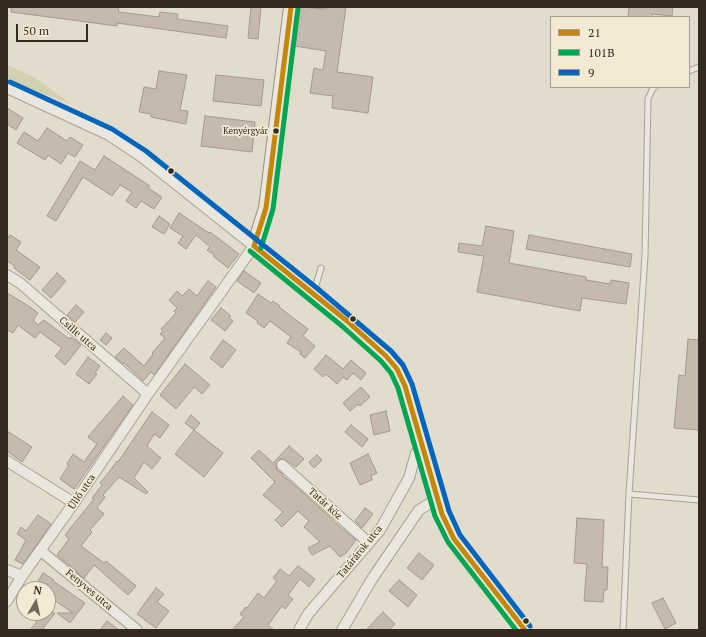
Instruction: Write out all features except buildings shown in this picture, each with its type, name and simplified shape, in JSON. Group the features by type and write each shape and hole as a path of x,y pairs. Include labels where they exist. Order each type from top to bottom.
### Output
{"main road":[{"path":"291,7 266,208 254,246 314,294 386,356 397,369 405,386 442,514 454,539 525,630"}],"street":[{"path":"7,88 109,135 120,142 142,157 254,246"},
{"name":"Üllő utca","path":"7,601 22,576 41,551 148,394 254,246"},
{"name":"Csille utca","path":"7,275 20,283 148,394"},
{"name":"Tatárárok utca","path":"299,630 308,614 380,530 409,478 414,457 422,446"},
{"path":"7,461 74,503"},
{"name":"Tatár köz","path":"282,465 368,543"},
{"path":"342,630 372,579 419,510 437,499"},
{"name":"Fenyves utca","path":"41,551 137,630"},
{"path":"7,570 22,576"}],"lane":[{"path":"623,630 629,494 645,256 648,98 653,88"},
{"path":"314,294 321,268"},
{"path":"629,494 699,500"}],"green space":[{"path":"7,65 32,76 73,105 7,80"}],"transit line":[{"name":"21","path":"254,246 266,208 291,7"},
{"name":"101B","path":"261,248 273,209 298,8"},
{"name":"9","path":"10,82 112,129 146,151 318,289 391,351 403,365 412,384 449,511 460,535 530,626"},
{"name":"21","path":"254,246 347,321 386,356 397,369 405,386 442,514 454,539 525,630"},
{"name":"101B","path":"250,251 342,326 381,361 391,373 398,388 435,516 448,542 516,630"}],"place":[{"name":"Kenyérgyár","path":"276,131"}]}
